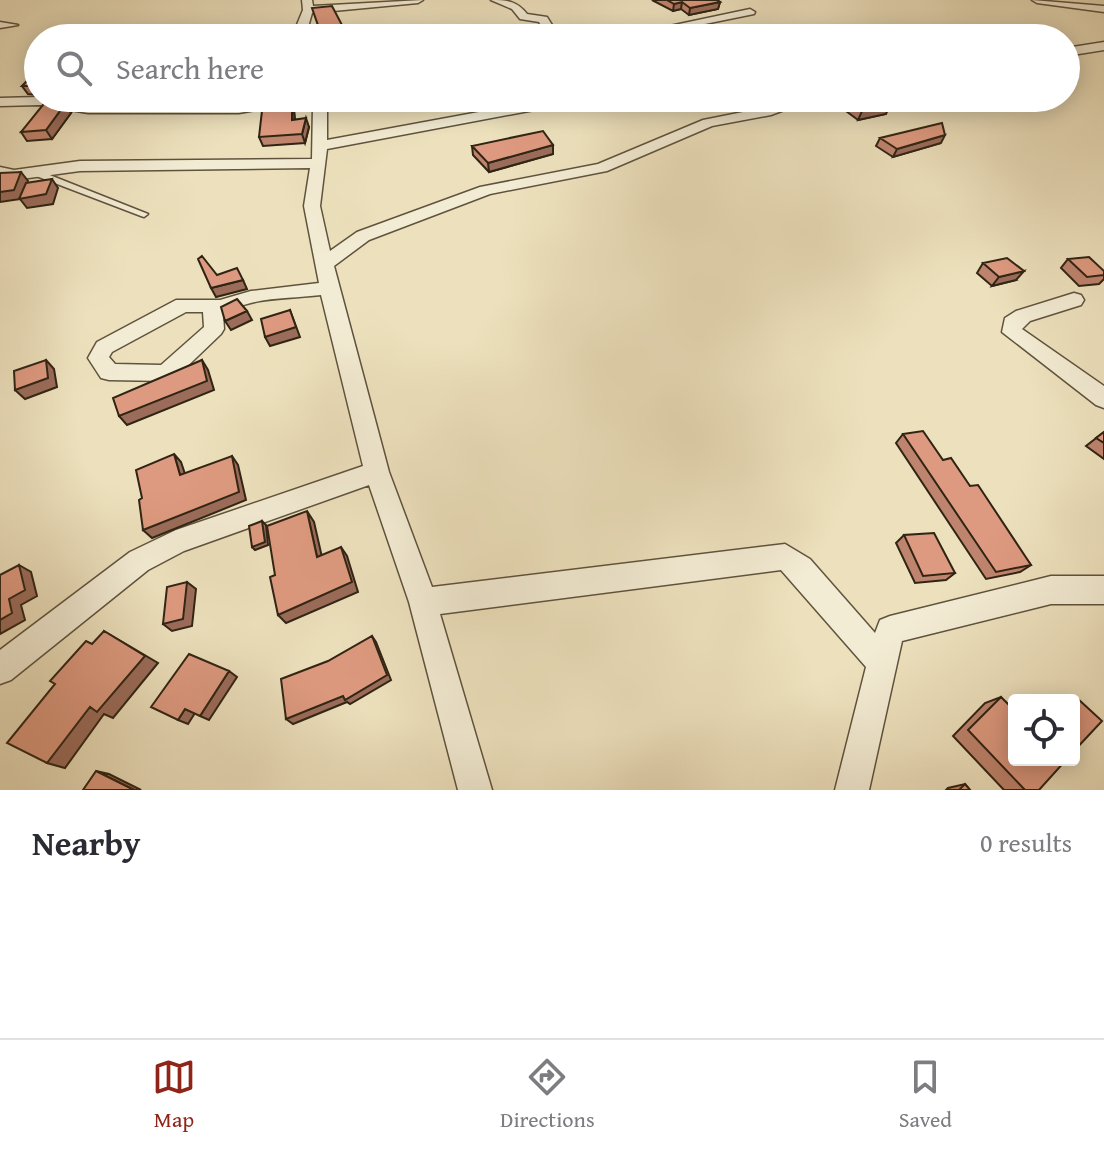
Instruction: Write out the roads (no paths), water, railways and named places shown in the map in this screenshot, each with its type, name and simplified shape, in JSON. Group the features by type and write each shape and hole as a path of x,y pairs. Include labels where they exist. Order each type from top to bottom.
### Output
{"street":[{"path":"307,5 418,0"},
{"path":"496,0 516,7 524,17 543,19 546,24"},
{"path":"690,24 750,12 737,0"},
{"path":"1037,0 1104,9"},
{"path":"1080,50 1104,46"},
{"path":"0,102 24,101"},
{"path":"320,112 319,154 312,206 329,288 377,472 423,602 475,790"},
{"path":"0,172 14,175 80,166 319,154 481,112"},
{"path":"325,264 363,236 486,190 602,168 708,123 766,112"},
{"path":"219,306 213,312 214,329 166,373 109,372 98,358 104,347 183,305 219,306 245,299 329,288"},
{"path":"1074,300 1023,316 1012,323 1012,332 1085,382 1104,399"},
{"path":"0,669 139,561 176,542 377,472"},
{"path":"423,602 785,557 800,568 882,663"},
{"path":"852,790 890,630 1051,590 1104,590"}],"lane":[{"path":"34,172 144,214"}]}
